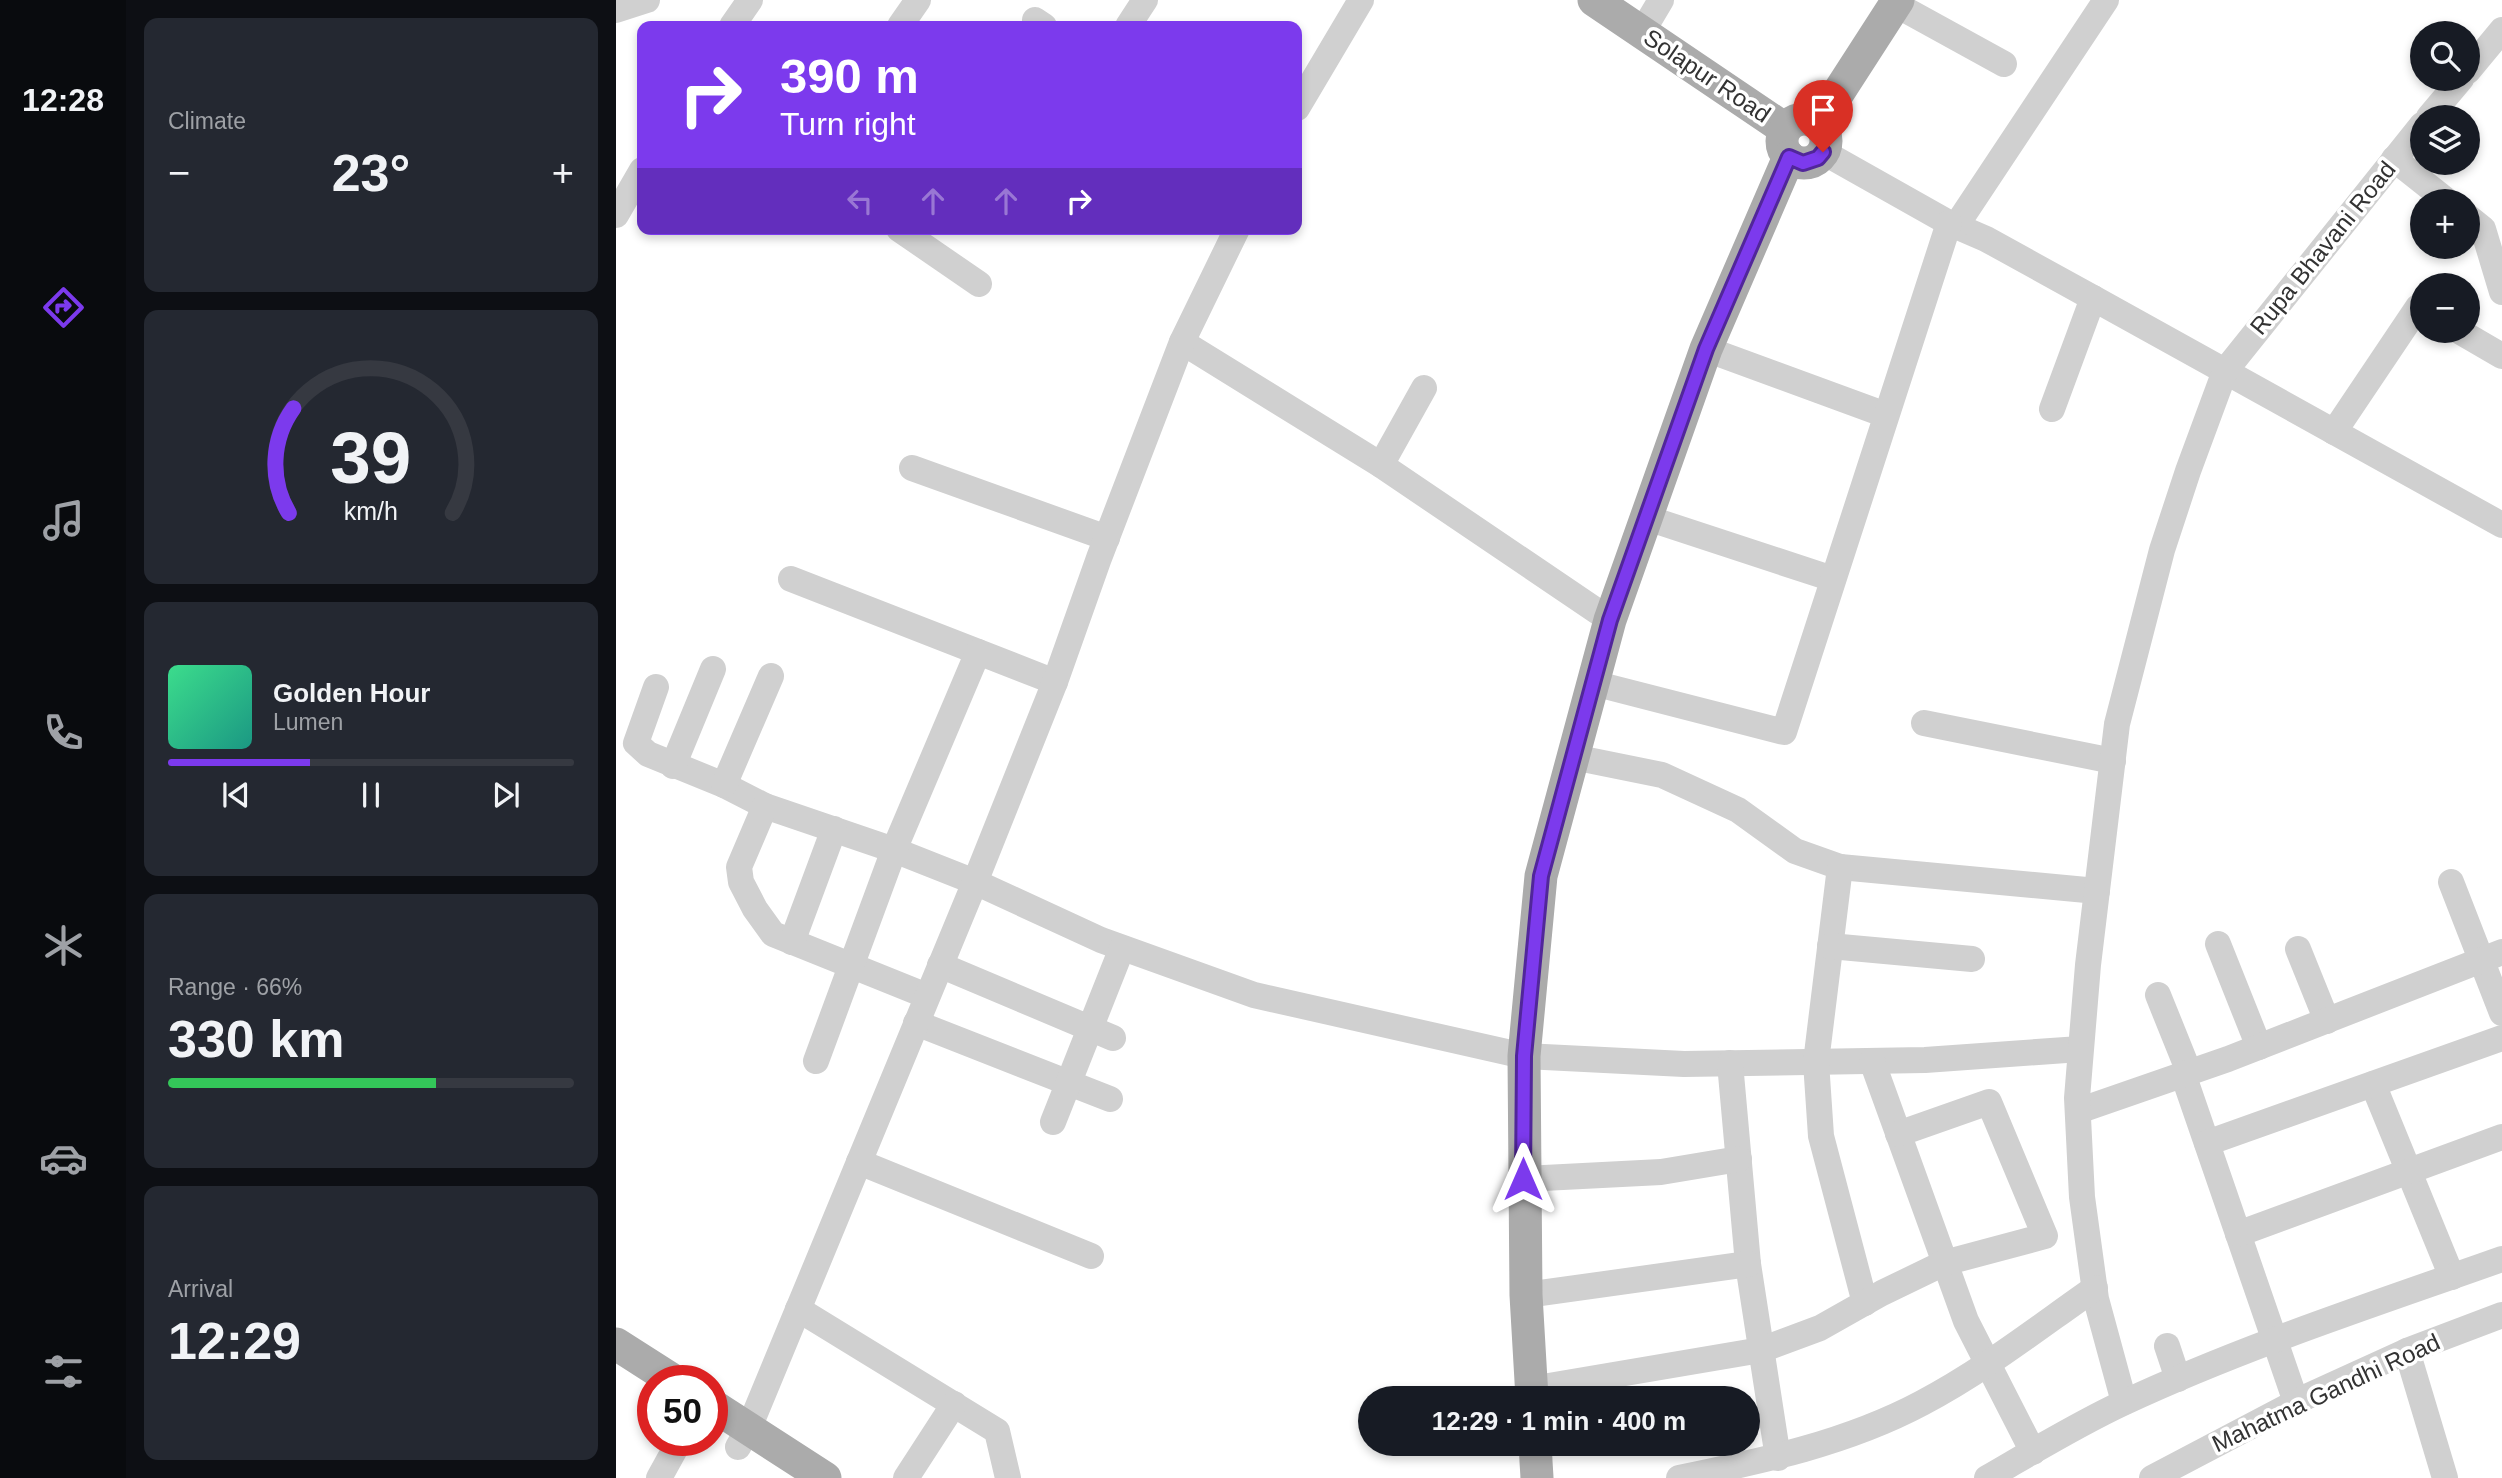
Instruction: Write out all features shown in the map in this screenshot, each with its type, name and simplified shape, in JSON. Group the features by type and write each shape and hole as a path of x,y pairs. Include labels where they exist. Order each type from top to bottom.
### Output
{"main road":[{"name":"Solapur Road","path":"1594,0 1803,136"},
{"path":"1532,1386 1523,1179 1524,1056 1541,876 1610,620 1706,349 1803,136 1890,1"},
{"path":"616,1344 649,1365"},
{"path":"616,1368 637,1382"},
{"path":"733,1435 787,1478"},
{"path":"733,1435 825,1478"},
{"path":"1536,1456 1538,1478"}],"street":[{"path":"616,10 647,0"},
{"path":"735,21 750,0"},
{"path":"903,21 918,0"},
{"path":"1131,21 1145,0"},
{"path":"1302,100 1361,0"},
{"path":"1642,32 1661,0"},
{"path":"1593,683 1784,732 1886,415 1953,224 2106,0"},
{"path":"1890,1 2004,64"},
{"path":"2480,57 2502,30"},
{"path":"2439,105 2451,91"},
{"path":"1803,136 1953,224 1986,239 2502,525"},
{"name":"Rupa Bhavani Road","path":"2124,1402 2095,1288 2082,1196 2078,1111 2080,1049 2117,724 2162,550 2225,371 2410,140"},
{"path":"2394,159 2433,189"},
{"path":"616,215 637,179"},
{"path":"2480,227 2502,292"},
{"path":"908,235 979,284"},
{"path":"733,1435 798,1309 975,883 1055,682 1182,342 1234,235"},
{"path":"2052,409 2093,298"},
{"path":"2334,432 2410,319"},
{"path":"1182,342 1381,465 1610,620"},
{"path":"2480,343 2502,356"},
{"path":"1706,349 1886,415"},
{"path":"1381,465 1424,388"},
{"path":"912,468 1107,538"},
{"path":"1647,518 1833,579"},
{"path":"791,579 1055,682"},
{"path":"816,1060 894,850 978,652"},
{"path":"673,766 713,669"},
{"path":"724,785 771,676"},
{"path":"656,687 636,743 648,754 724,785 765,806 894,850 1122,947 1254,995 1524,1056 1684,1063 1816,1062 1925,1060 2080,1049"},
{"path":"1924,723 2113,761"},
{"path":"1573,757 1662,775 1738,810 1795,851 1840,867 2097,891"},
{"path":"765,806 739,867 741,882 755,909 773,934 927,996"},
{"path":"792,942 834,829"},
{"path":"1840,867 1816,1062 1822,1136 1866,1303"},
{"path":"2451,882 2492,956 2502,1013"},
{"path":"2218,944 2259,1047"},
{"path":"1830,946 1972,959"},
{"path":"1053,1122 1068,1083 1101,1033 1122,947"},
{"path":"2298,949 2328,1021"},
{"path":"2078,1111 2259,1047 2492,956"},
{"path":"940,965 1101,1033"},
{"path":"2158,995 2295,1402"},
{"path":"916,1023 1110,1099"},
{"path":"2207,1143 2502,1038"},
{"path":"1872,1061 1966,1321 2032,1452"},
{"path":"1730,1063 1748,1264 1778,1458"},
{"path":"2373,1084 2452,1276"},
{"path":"1574,1386 1761,1350 1820,1328 1944,1263 2045,1236 1989,1102 1898,1135"},
{"path":"2238,1234 2502,1137"},
{"path":"1523,1179 1661,1172 1738,1159"},
{"path":"859,1162 1091,1256"},
{"path":"1987,1478 2124,1402 2178,1379 2274,1340 2502,1259"},
{"path":"1526,1295 1748,1264"},
{"path":"1679,1478 1778,1458 1851,1433 1922,1403 1987,1363 2095,1288"},
{"path":"798,1309 997,1431 1008,1478"},
{"name":"Mahatma Gandhi Road","path":"2152,1478 2295,1402 2407,1351 2502,1315"},
{"path":"2167,1346 2178,1379"},
{"path":"2407,1351 2445,1478"},
{"path":"906,1478 954,1404"},
{"path":"659,1478 672,1456"}],"route":[{"path":"1523,1179 1524,1056 1541,876 1610,620 1706,349 1789,157 1803,163 1811,162 1823,152"}]}
